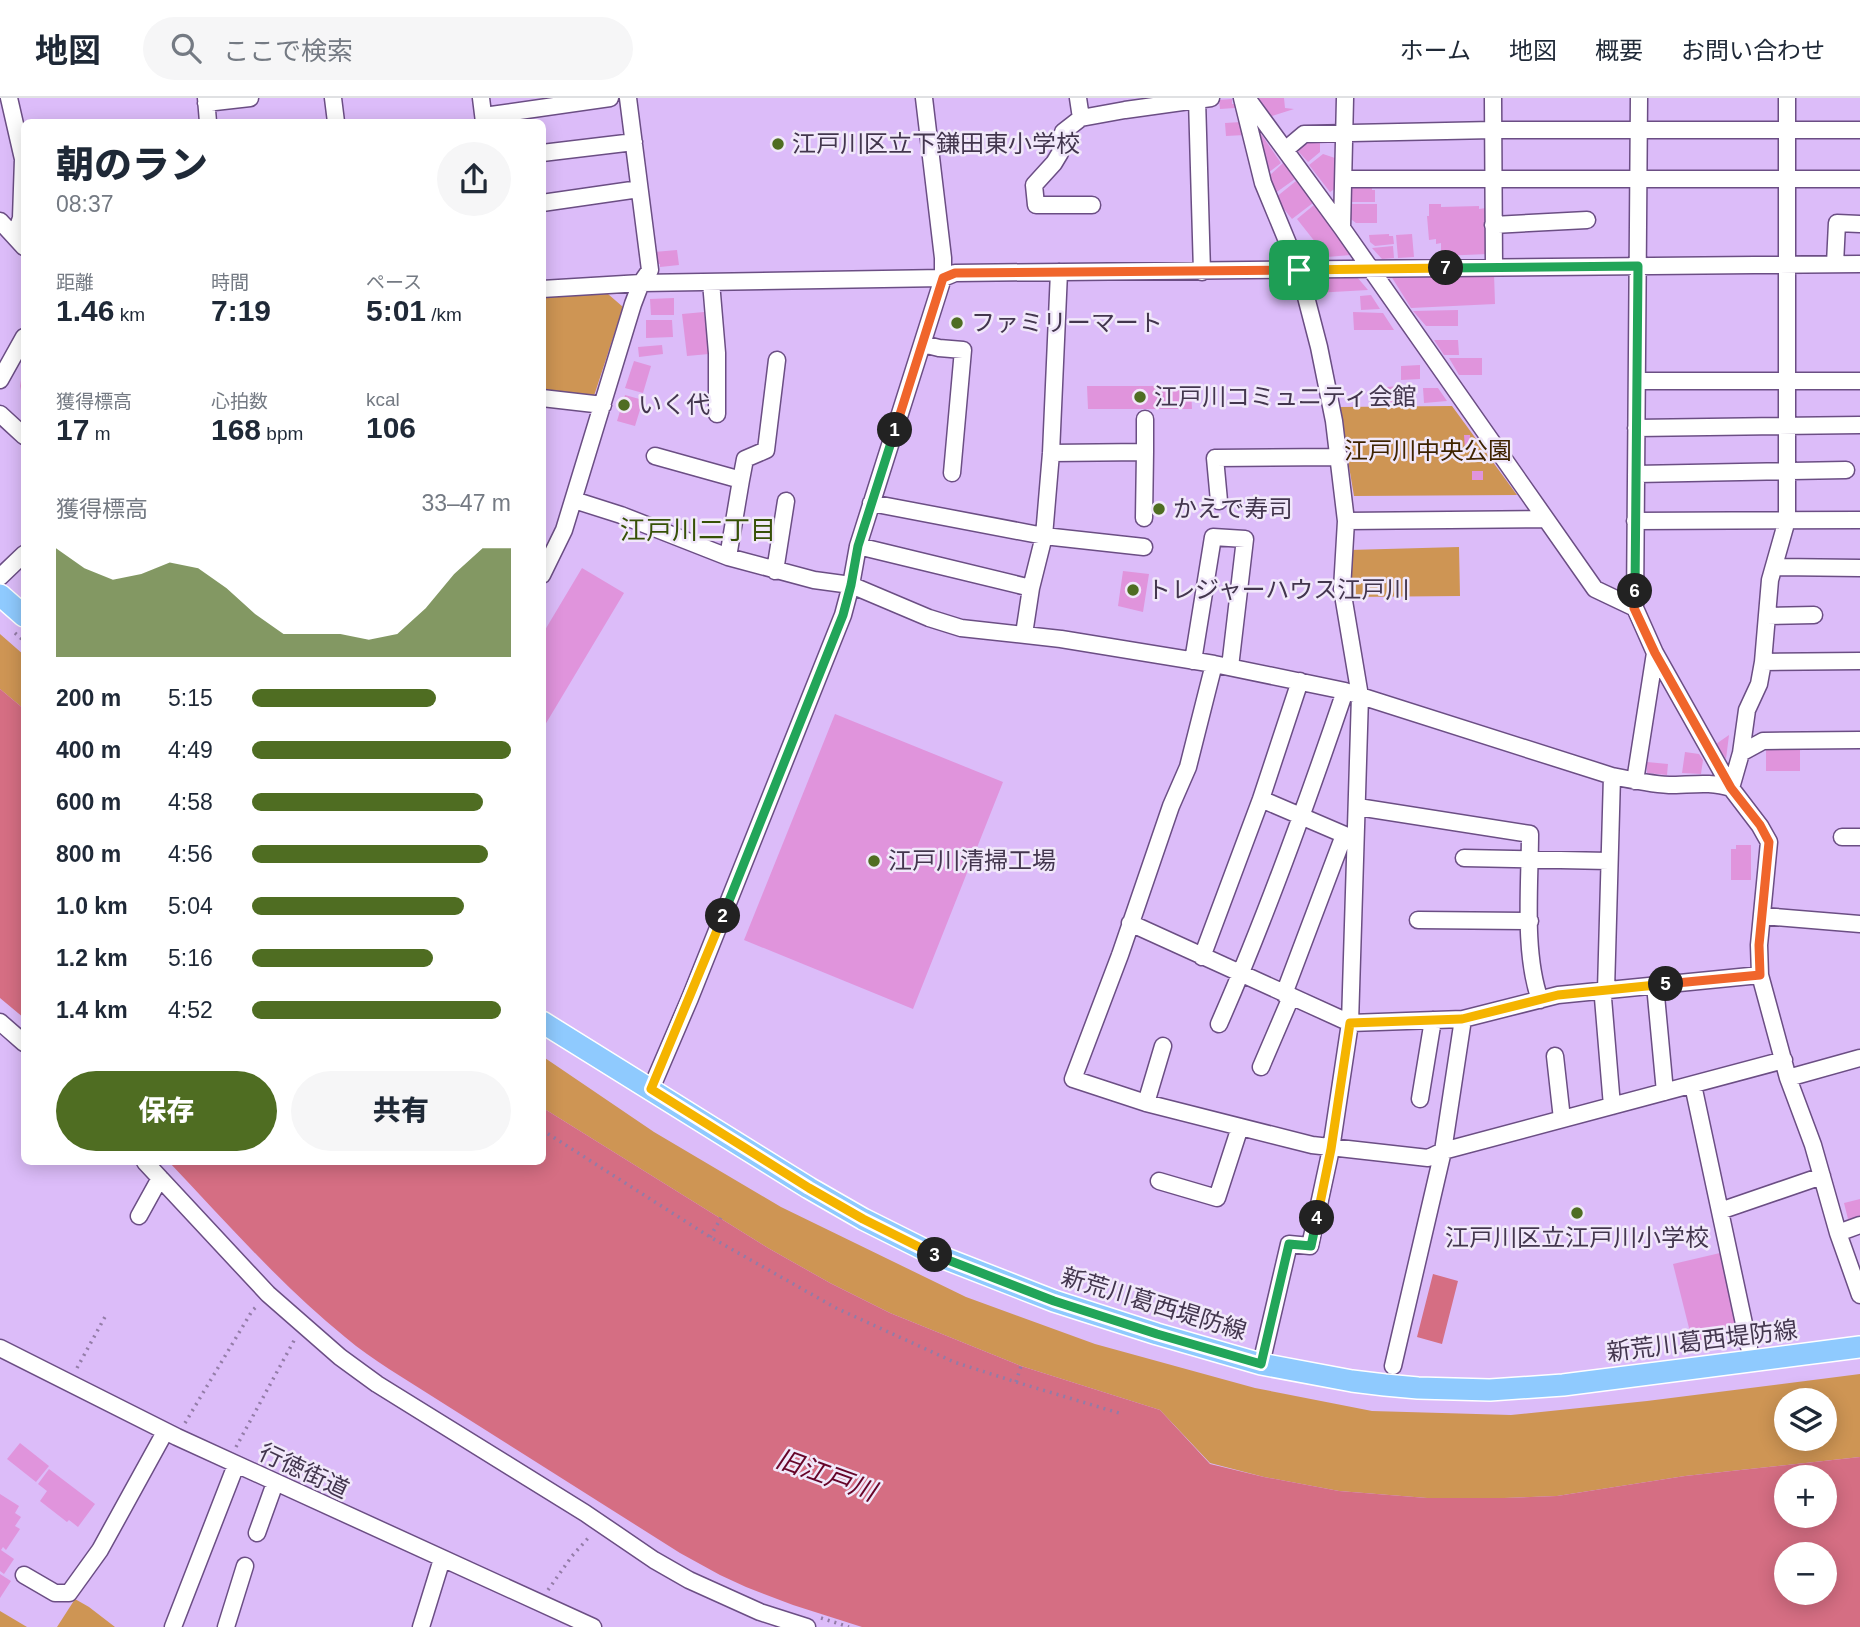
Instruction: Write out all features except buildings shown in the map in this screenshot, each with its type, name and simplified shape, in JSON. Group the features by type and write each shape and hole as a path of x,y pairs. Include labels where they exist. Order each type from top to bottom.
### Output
{"main road":[{"path":"0,595 21,613"},
{"name":"新荒川葛西堤防線","path":"546,1024 809,1188 931,1253 1054,1301 1261,1364 1385,1385 1490,1390 1563,1385 1860,1347"}],"street":[{"path":"9,98 21,150"},
{"path":"208,119 206,100 250,98"},
{"path":"333,98 336,119"},
{"path":"481,98 483,119"},
{"path":"494,119 610,98"},
{"path":"546,567 564,530 574,500 633,304 650,271 628,98"},
{"path":"651,1089 843,615 858,546 943,278 925,98"},
{"path":"1078,98 1081,118"},
{"path":"1245,98 1342,228 1595,589 1634,608"},
{"path":"1245,98 1263,183 1299,270 1320,347 1340,457 1346,521 1342,589 1353,693 1358,807 1350,838 1261,1067"},
{"path":"1342,228 1345,98"},
{"path":"1493,98 1493,268"},
{"path":"1639,98 1634,608 1655,653 1731,788 1760,825 1769,842 1759,945 1760,975 1788,1078 1813,1145 1838,1233 1860,1295"},
{"path":"1731,788 1741,753 1747,710 1759,684 1770,580 1787,520 1787,98"},
{"path":"1092,205 1036,205 1034,184 1060,153 1063,132 1081,118 1204,99 1202,272"},
{"path":"1285,150 1304,134 1493,130 1860,130"},
{"path":"546,153 634,142"},
{"path":"1344,179 1860,179"},
{"path":"546,202 639,189"},
{"path":"21,218 21,238"},
{"path":"1493,225 1587,220"},
{"path":"0,221 21,238"},
{"path":"1835,264 1837,223 1860,224"},
{"path":"546,289 710,282 943,278 955,273 1860,264"},
{"path":"1024,634 1031,588 1044,536 1051,453 1059,272"},
{"path":"710,282 717,353 717,414"},
{"path":"0,380 21,342"},
{"path":"923,344 963,350 952,473"},
{"path":"728,557 745,459 766,450 777,360"},
{"path":"1637,381 1860,382"},
{"path":"546,398 603,405"},
{"path":"0,414 21,433"},
{"path":"1144,518 1145,419"},
{"path":"1636,428 1860,425"},
{"path":"1051,453 1144,452"},
{"path":"655,456 741,480"},
{"path":"1219,501 1214,458 1340,457"},
{"path":"1636,474 1846,470"},
{"path":"574,500 655,527 728,557 814,580 851,585 929,618 961,628 1024,634 1193,660 1300,681 1353,693 1612,776 1666,785 1718,783 1731,788"},
{"path":"775,571 786,501"},
{"path":"871,503 1044,536 1144,547"},
{"path":"1346,521 1546,519"},
{"path":"1635,520 1860,520"},
{"path":"1193,660 1213,537 1245,539 1222,665 1188,767 1171,806 1120,955 1073,1079 1146,1103 1331,1149 1428,1158 1443,1151 1783,1060"},
{"path":"858,546 1031,588"},
{"path":"0,577 21,557"},
{"path":"1774,566 1860,568"},
{"path":"1767,615 1814,615"},
{"path":"1634,781 1655,653"},
{"path":"1763,662 1860,661"},
{"path":"1202,957 1261,799 1300,681"},
{"path":"1219,1024 1353,693"},
{"path":"1741,753 1763,741 1860,740"},
{"path":"1612,776 1606,990 1603,998 1612,1106"},
{"path":"1261,799 1350,838"},
{"path":"1358,807 1530,834 1530,944 1540,1000"},
{"path":"1842,837 1860,837"},
{"path":"1261,1364 1289,1244 1311,1246 1331,1149 1350,1023 1350,838"},
{"path":"1464,858 1609,861"},
{"path":"1763,916 1860,924"},
{"path":"1418,920 1530,921"},
{"path":"1130,923 1350,1023 1462,1019 1558,995 1760,975"},
{"path":"1655,985 1665,1092"},
{"path":"1393,1366 1443,1151 1462,1019"},
{"path":"1420,1099 1433,1020"},
{"path":"0,1021 21,1040"},
{"path":"1146,1103 1163,1046"},
{"path":"1555,1056 1562,1119"},
{"path":"1788,1078 1860,1058"},
{"path":"1693,1085 1749,1346"},
{"path":"1159,1181 1217,1198 1240,1127"},
{"path":"148,1165 268,1294 340,1357 377,1384 689,1580 760,1612 809,1621"},
{"path":"1720,1211 1822,1176"},
{"path":"139,1216 160,1178"},
{"path":"1838,1233 1860,1225"},
{"name":"行徳街道","path":"0,1348 232,1463 539,1602 557,1619 593,1627"},
{"path":"24,1575 55,1593 69,1593 100,1550 171,1434"},
{"path":"173,1627 232,1463"},
{"path":"257,1533 275,1483"},
{"path":"421,1627 442,1559"},
{"path":"226,1627 246,1566"}],"path":[{"path":"546,1133 710,1237 836,1308 954,1362 1119,1413"},
{"path":"710,1237 721,1218"},
{"path":"171,1434 252,1311"},
{"path":"69,1382 106,1315"},
{"path":"232,1463 293,1340"},
{"path":"1016,1382 1021,1366"},
{"path":"539,1602 572,1556 601,1524"},
{"path":"809,1621 849,1627"}],"green space":[{"path":"608,294 623,307 594,396 546,389 546,297"},
{"name":"江戸川中央公園","path":"1452,406 1517,495 1354,496 1339,407"},
{"path":"1459,547 1460,596 1349,597 1349,550"},
{"path":"0,634 21,652 21,706 0,689"},
{"path":"546,1059 654,1132 781,1207 966,1297 1095,1344 1255,1388 1372,1411 1511,1415 1860,1374 1860,1457 1685,1476 1557,1496 1427,1498 1339,1491 1264,1477 1210,1463 1160,1410 1021,1366 890,1313 768,1248 546,1110"},
{"path":"75,1599 89,1607 115,1627 57,1627"},
{"path":"0,1611 27,1627 0,1627"}],"water":[{"path":"0,689 21,706 21,1016 0,998"},
{"name":"旧江戸川","path":"546,1110 768,1248 890,1313 1021,1366 1160,1410 1210,1464 1339,1491 1427,1498 1557,1496 1685,1476 1774,1466 1774,1528 1837,1528 1837,1465 1786,1465 1860,1457 1860,1627 862,1627 746,1587 680,1553 383,1365 350,1341 299,1296 172,1165 546,1165"},
{"path":"1433,1274 1458,1281 1442,1344 1417,1337"}],"place":[{"name":"江戸川区立下鎌田東小学校","path":"778,144"},
{"name":"ファミリーマート","path":"957,323"},
{"name":"江戸川コミュニティ会館","path":"1140,397"},
{"name":"いく代","path":"624,405"},
{"name":"かえで寿司","path":"1159,509"},
{"name":"トレジャーハウス江戸川","path":"1133,590"},
{"name":"江戸川清掃工場","path":"874,861"},
{"name":"江戸川区立江戸川小学校","path":"1577,1213"}],"district":[{"name":"江戸川二丁目","path":"698,530"}],"route":[{"path":"1638,266 1634,608 1655,653 1731,788 1760,825 1769,842 1759,945 1760,975 1558,995 1462,1019 1350,1023 1331,1149 1311,1246 1289,1244 1261,1364 1054,1301 931,1253 809,1188 651,1089 843,615 858,546 943,278 955,273 1299,270 1638,266"}]}
